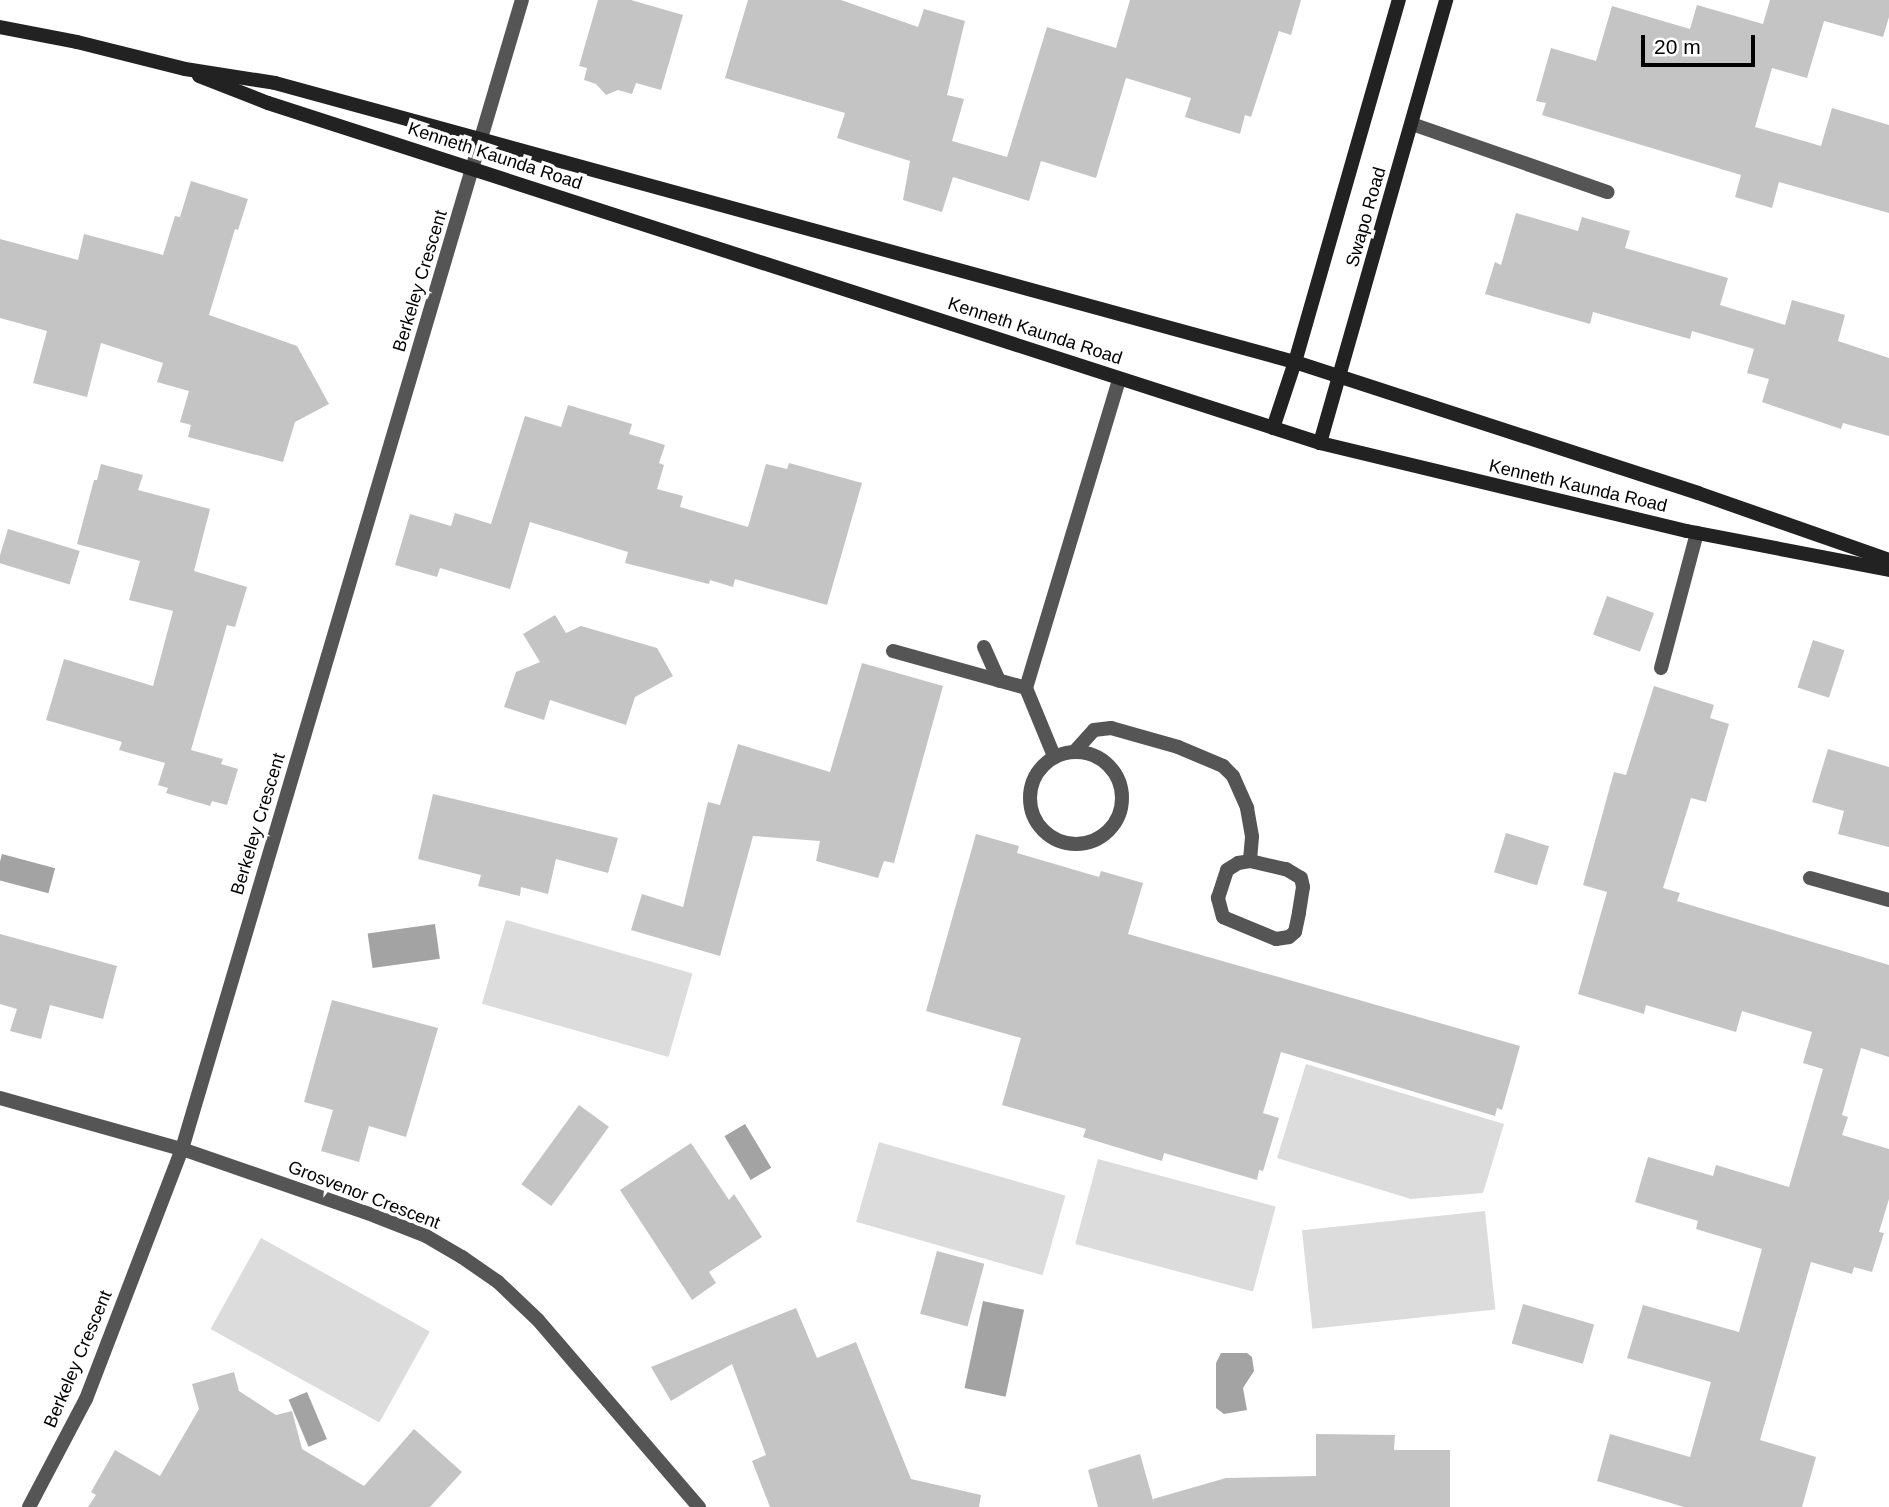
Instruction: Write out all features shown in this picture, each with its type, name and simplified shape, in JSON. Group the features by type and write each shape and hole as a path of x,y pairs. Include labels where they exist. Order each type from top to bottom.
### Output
{"main road":[{"name":"Swapo Road","path":"1273,428 1295,362 1399,0"},
{"name":"Swapo Road","path":"1320,443 1341,377 1446,0"},
{"name":"Kenneth Kaunda Road","path":"0,27 77,42 185,69 275,83 482,137 1295,362 1698,493 1889,560"},
{"name":"Kenneth Kaunda Road","path":"185,69 268,103 1320,443 1697,533 1889,570"}],"street":[{"name":"Berkeley Crescent","path":"29,1507 86,1399 182,1149 522,0"},
{"path":"1412,124 1607,192"},
{"path":"1054,756 1026,688 1119,379"},
{"path":"1661,668 1697,533"},
{"path":"984,647 999,681"},
{"path":"893,651 1026,688"},
{"path":"1076,750 1094,730 1111,728 1191,751 1223,766 1233,776 1247,807 1252,836 1250,861"},
{"path":"1076,750 1098,756 1115,771 1123,792 1121,814 1108,833 1088,844 1065,844 1045,834 1032,815 1030,793 1037,771 1054,756 1076,750"},
{"path":"1250,861 1286,869 1301,878 1303,887 1299,913 1295,932 1289,937 1276,939 1223,917 1219,898 1227,870 1238,863 1250,861"},
{"path":"1810,878 1889,900"},
{"name":"Grosvenor Crescent","path":"0,1098 182,1149 426,1236 498,1282 538,1320 699,1507"}],"shaded area":[{"path":"2,854 55,868 48,893 0,880"},
{"path":"506,920 692,973 669,1057 482,1004"},
{"path":"435,924 440,959 373,968 368,933"},
{"path":"1306,1064 1504,1124 1483,1193 1411,1199 1277,1158"},
{"path":"745,1124 771,1168 751,1180 724,1136"},
{"path":"879,1142 1065,1195 1043,1275 856,1222"},
{"path":"1098,1159 1276,1207 1253,1292 1075,1244"},
{"path":"1485,1211 1495,1309 1312,1329 1302,1230"},
{"path":"261,1238 430,1332 379,1423 211,1329"},
{"path":"983,1301 1024,1310 1006,1397 964,1388"},
{"path":"1221,1353 1247,1353 1252,1357 1254,1371 1243,1388 1247,1410 1224,1414 1216,1408 1216,1363"},
{"path":"307,1392 327,1439 309,1447 289,1400"}],"building":[{"path":"598,0 631,0 683,15 661,90 636,83 632,94 618,90 606,95 596,84 584,80 587,68 579,66"},
{"path":"748,0 841,0 918,27 924,9 965,21 947,95 964,99 952,141 1007,157 1047,27 1116,48 1130,0 1301,0 1291,35 1279,31 1251,117 1245,115 1240,134 1185,117 1191,98 1126,78 1096,178 1041,161 1029,201 953,177 942,212 903,200 910,161 837,138 845,113 725,78"},
{"path":"1770,0 1889,0 1889,17 1883,37 1824,21 1807,78 1772,68 1755,127 1821,146 1832,108 1889,125 1889,213 1779,182 1772,208 1735,197 1741,175 1542,115 1546,103 1536,101 1551,48 1596,61 1612,6 1690,29 1697,5 1763,24"},
{"path":"191,181 248,199 238,230 235,229 209,315 297,346 329,404 295,422 283,462 188,437 191,425 180,422 189,391 157,382 163,363 101,343 87,397 33,383 47,331 0,318 0,239 78,260 84,234 163,255 175,216 180,217"},
{"path":"1516,213 1578,231 1582,217 1630,231 1625,248 1728,278 1720,305 1785,325 1792,300 1845,315 1838,341 1889,358 1889,436 1843,423 1841,429 1762,402 1769,379 1747,373 1754,349 1692,331 1690,339 1593,312 1590,324 1485,294 1495,262 1501,265"},
{"path":"568,405 632,424 629,434 665,445 659,463 664,465 657,489 683,496 680,507 748,527 766,464 787,469 789,463 862,483 827,605 735,579 733,587 710,580 709,584 625,563 628,552 530,522 510,589 440,568 437,577 395,565 410,514 451,526 455,513 491,524 525,416 561,427"},
{"path":"101,464 143,475 138,490 210,509 194,571 247,587 235,627 227,625 191,750 223,759 221,764 238,769 227,805 212,801 210,806 166,793 168,788 158,785 165,763 119,750 122,742 46,720 64,659 153,686 173,611 129,600 140,561 77,544 94,480 97,480"},
{"path":"8,529 80,551 69,584 0,563"},
{"path":"1607,596 1654,613 1640,652 1593,635"},
{"path":"555,615 566,633 581,626 657,648 673,676 635,697 626,725 550,700 544,720 504,707 516,672 540,662 523,634"},
{"path":"1813,640 1844,650 1829,698 1798,688"},
{"path":"862,663 943,686 894,863 884,861 878,878 816,861 820,841 753,836 720,956 631,930 642,894 683,907 708,802 720,805 738,744 830,772"},
{"path":"1654,686 1714,705 1710,718 1729,724 1706,802 1691,798 1663,888 1680,893 1677,901 1889,965 1889,1057 1861,1048 1842,1115 1848,1117 1842,1135 1889,1149 1889,1199 1879,1232 1884,1233 1872,1272 1854,1267 1852,1274 1811,1262 1760,1440 1816,1457 1802,1507 1684,1507 1597,1481 1610,1434 1690,1457 1711,1382 1627,1358 1643,1305 1739,1332 1762,1249 1696,1229 1698,1221 1635,1202 1648,1157 1713,1176 1716,1165 1789,1187 1823,1069 1803,1063 1812,1032 1742,1011 1736,1032 1646,1005 1644,1014 1578,994 1607,892 1583,885 1614,772 1626,775"},
{"path":"1828,749 1889,767 1889,847 1838,834 1844,811 1812,802"},
{"path":"433,794 618,838 608,873 556,859 548,894 521,887 520,896 478,886 481,875 418,859"},
{"path":"1506,833 1549,846 1537,885 1494,872"},
{"path":"976,834 1019,846 1017,853 1099,877 1101,871 1143,883 1128,934 1520,1046 1502,1110 1497,1108 1495,1116 1281,1052 1263,1113 1279,1118 1263,1171 1259,1170 1257,1180 1164,1153 1162,1161 1083,1137 1086,1129 1002,1105 1021,1038 926,1011"},
{"path":"0,934 117,966 103,1019 50,1005 41,1039 10,1031 17,1009 0,1004"},
{"path":"332,1000 438,1028 406,1137 369,1126 359,1162 321,1151 333,1110 304,1102"},
{"path":"579,1105 609,1127 551,1206 521,1184"},
{"path":"691,1143 729,1200 734,1194 762,1237 709,1272 716,1283 692,1300 620,1190"},
{"path":"937,1251 984,1264 968,1326 920,1314"},
{"path":"1523,1304 1594,1324 1583,1364 1512,1343"},
{"path":"796,1308 817,1358 856,1342 911,1479 981,1495 979,1507 770,1507 752,1461 766,1455 732,1364 671,1401 651,1367"},
{"path":"234,1372 239,1391 276,1415 292,1411 302,1449 364,1486 414,1429 462,1472 430,1507 88,1507 96,1495 91,1492 115,1450 160,1476 199,1409 192,1384"},
{"path":"1316,1434 1395,1435 1394,1450 1450,1450 1450,1507 1098,1507 1088,1470 1140,1454 1154,1504 1153,1499 1226,1478 1316,1476"}]}
